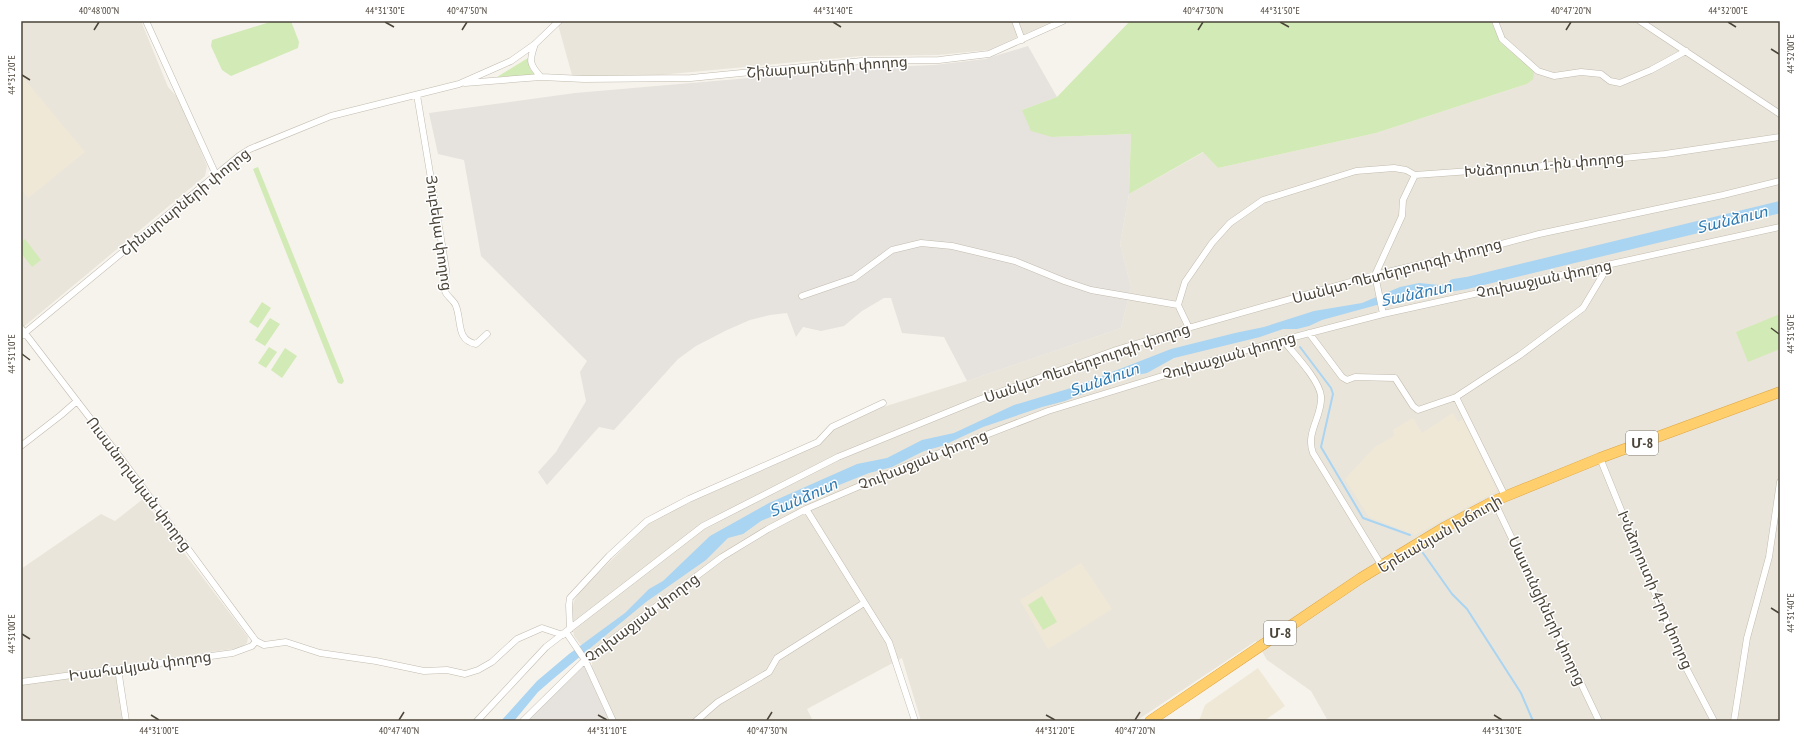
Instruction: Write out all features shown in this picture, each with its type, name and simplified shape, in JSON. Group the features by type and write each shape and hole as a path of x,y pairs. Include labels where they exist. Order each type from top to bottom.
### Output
{"highway":[{"name":"Երեւանյան խճուղի","path":"1150,721 1382,566 1445,527 1494,501 1600,458 1780,392"}],"street":[{"path":"146,21 216,175"},
{"path":"459,84 511,61 535,44 559,21"},
{"path":"1015,21 1022,40"},
{"name":"Շինարարների փողոց","path":"22,332 250,149 331,116 459,84 541,78 691,78 862,61 939,60 989,54 1063,21"},
{"path":"1495,21 1502,39 1538,71 1554,76 1581,72 1601,74 1610,81 1620,83 1651,70 1686,51"},
{"path":"1640,21 1780,114"},
{"path":"535,44 531,57 531,63 541,78"},
{"name":"Յուբեկա փողոց","path":"417,95 446,269 445,291 449,298 456,304 463,336 468,342 476,344 487,334"},
{"name":"Խնձորուտ 1-ին փողոց","path":"1415,174 1541,166 1665,154 1780,138"},
{"path":"1189,328 1178,305 1185,282 1212,243 1230,223 1263,200 1356,171 1394,168 1406,170 1415,174 1403,200 1402,216 1375,275 1383,312"},
{"name":"Սանկտ-Պետերբուրգի փողոց","path":"477,721 546,646 566,632 656,560 703,526 838,457 985,398 1116,350 1189,328 1375,275 1539,234 1723,195 1780,181"},
{"name":"Չուխաջյան փողոց","path":"523,721 584,658 722,557 768,528 806,509 911,464 1048,411 1283,340 1383,312 1780,227"},
{"path":"802,296 854,278 892,250 921,243 952,246 1015,261 1064,281 1091,290 1178,305"},
{"path":"1309,333 1342,377 1347,380 1356,377 1395,378 1413,406 1418,410 1456,397 1520,355 1583,308 1604,273 1607,265"},
{"name":"Ուսանողական փողոց","path":"22,332 77,401 256,641"},
{"path":"1283,340 1316,382 1321,394 1321,402 1310,442 1314,452 1382,566"},
{"path":"1456,397 1505,496"},
{"path":"21,446 77,401"},
{"path":"613,721 584,658 566,632 570,598 609,556 646,521 689,499 818,442 832,427 883,403"},
{"name":"Խնձորուտի 4-րդ փողոց","path":"1600,458 1682,660 1714,721"},
{"path":"1734,721 1747,638 1769,557 1780,482"},
{"name":"Սասունցիների փողոց","path":"1494,501 1599,721"},
{"path":"806,509 889,642 915,721"},
{"path":"696,721 718,702 769,672 777,658 864,602"},
{"path":"256,641 264,645 286,642 320,653 376,661 424,672 447,670 465,674 478,670 492,662 517,639 542,628 566,632"},
{"name":"Իսահակյան փողոց","path":"21,682 233,653 252,646 256,641"},
{"path":"118,669 126,721"}],"shaded area":[{"path":"21,21 141,21 168,87 180,100 207,166 205,176 21,329"},
{"path":"557,21 1054,21 989,50 938,55 861,56 649,76 584,77 572,75"},
{"path":"1491,21 1780,21 1780,721 1328,721 1311,691 1267,660 1256,641 1136,721 921,721 902,658 807,709 812,719 808,721 616,721 592,667 592,660 574,636 571,614 574,601 580,591 648,524 671,511 818,445 833,429 883,407 967,381 1121,328 1131,287 1120,244 1129,194 1204,152 1218,168 1376,133 1527,84 1534,72 1500,42"},
{"path":"1028,46 1057,97 1022,110 1052,137 1131,134 1129,194 1120,244 1131,287 1121,328 967,381 944,337 902,333 891,298 884,298 862,311 844,326 821,331 803,327 796,337 787,313 750,320 696,346 678,359 614,430 599,427 547,485 538,472 556,452 586,401 580,372 587,361 481,256 464,160 438,154 429,113 575,93 865,68 934,65 985,59"},
{"path":"21,75 85,152 28,198 21,189"},
{"path":"1453,413 1458,422 1463,419 1497,491 1415,535 1369,517 1345,479 1375,447 1394,436 1393,430 1413,418 1422,433"},
{"path":"143,499 248,637 247,643 240,648 122,664 116,673 123,721 21,721 21,569 101,514 115,521"},
{"path":"1081,563 1112,609 1048,649 1020,600"},
{"path":"584,666 609,721 527,721"},
{"path":"1258,668 1285,706 1264,721 1199,721 1205,705"}],"green space":[{"path":"273,21 291,21 299,42 298,48 231,76 222,70 211,46 212,40"},
{"path":"1130,21 1491,21 1500,42 1534,72 1533,79 1527,84 1376,133 1218,168 1203,152 1129,194 1131,134 1052,137 1031,131 1022,110 1057,97"},
{"path":"528,58 530,69 535,75 497,77"},
{"path":"258,167 344,381 342,384 338,383 253,169"},
{"path":"25,239 41,260 32,267 21,253 21,242"},
{"path":"262,302 271,308 258,328 249,322"},
{"path":"1780,314 1780,349 1748,362 1736,332"},
{"path":"270,318 280,324 265,346 255,340"},
{"path":"269,347 277,352 266,368 258,363"},
{"path":"285,348 297,356 282,378 271,370"},
{"path":"1042,596 1057,622 1043,630 1028,605"}],"water":[{"path":"1469,281 1471,284 1469,285 1406,297 1322,320 1309,326 1297,329 1283,329 1260,337 1174,358 1147,373 1121,378 1065,401 1042,407 983,427 942,446 924,451 892,467 869,473 809,497 778,514 761,521 743,534 728,538 706,560 646,602 553,679 538,692 514,721 501,721 537,681 569,654 625,613 649,589 663,581 710,536 769,503 857,464 887,458 922,440 954,433 1014,405 1071,388 1171,349 1264,327 1314,311 1362,303 1400,287 1419,283 1439,285"}],"waterway":[{"name":"Տանձուտ","path":"1454,285 1780,207"},
{"path":"1300,347 1331,388 1333,394 1321,447 1363,518 1410,535"},
{"path":"1423,553 1452,594 1467,609 1521,693 1533,721"}]}
